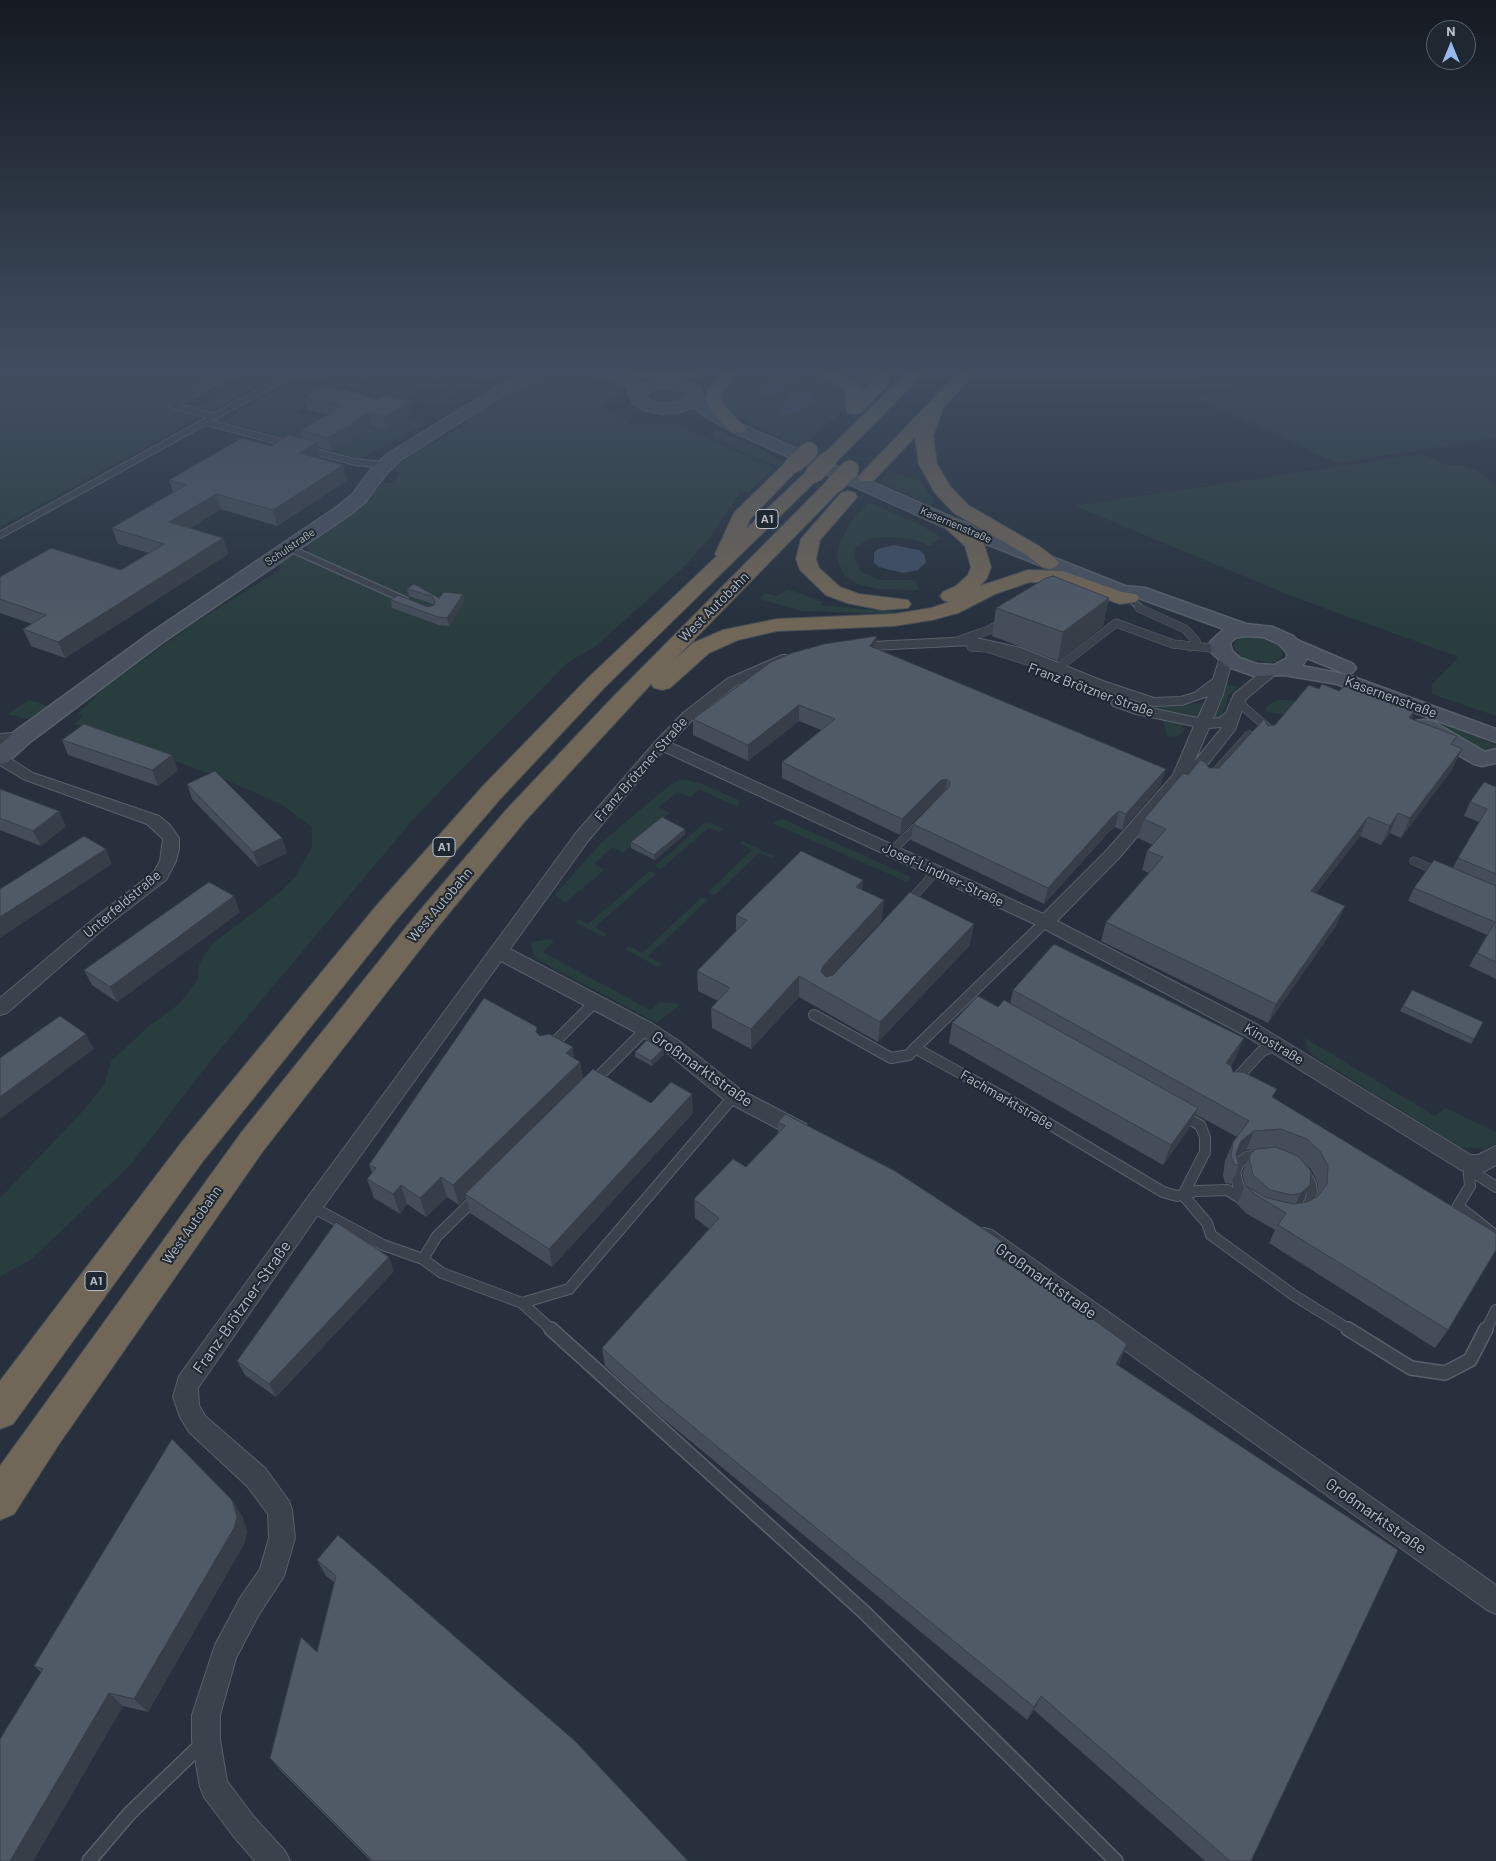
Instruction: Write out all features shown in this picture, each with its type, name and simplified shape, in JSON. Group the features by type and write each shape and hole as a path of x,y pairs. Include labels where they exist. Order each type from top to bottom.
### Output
{"highway":[{"path":"721,564 741,517 804,455"},
{"name":"West Autobahn","path":"0,1411 192,1152 387,912 492,792 596,683 833,455"},
{"path":"889,455 867,477 844,488 811,539 806,559 810,570 819,580 834,591 854,599 882,604 915,604 940,600 963,590 977,578 981,567 979,554 974,544 950,523"},
{"path":"926,455 928,464 942,489 961,509 1032,550 1049,563"},
{"name":"West Autobahn","path":"0,1500 46,1431 246,1150 324,1048 516,814 620,703 844,488 856,463"},
{"path":"988,590 1028,555"},
{"path":"620,703 659,685 702,648 731,635 777,625 894,620 932,614 951,609 988,590 1028,576 1063,577 1120,598 1126,595"}],"main road":[{"name":"Schulstraße","path":"0,757 22,737 156,638 351,505 384,465 400,455"},
{"name":"Kasernenstraße","path":"797,455 950,523 1126,595 1199,628 1243,667 1342,679 1494,733"},
{"name":"Kasernenstraße","path":"1126,595 1138,592 1244,630 1277,635 1321,659 1494,733"},
{"path":"1222,649 1228,634 1244,630"},
{"path":"1277,670 1292,665 1297,660 1297,652 1293,645"},
{"path":"1392,697 1419,722 1482,759 1496,756"}],"street":[{"name":"Franz Brötzner Straße","path":"834,649 888,644 972,641 1016,651 1134,697 1153,702 1182,701 1199,696 1218,682"},
{"name":"Franz Brötzner Straße","path":"951,643 970,647 1141,711 1204,724 1224,722 1235,709"},
{"path":"1045,922 1113,854 1180,777 1204,724 1218,682 1222,649"},
{"name":"Franz Brötzner Straße","path":"498,951 582,837 661,744 700,706 732,682 753,671 797,656"},
{"path":"1180,777 1199,766 1219,743 1228,730 1235,709 1248,687 1277,670"},
{"path":"0,739 22,737"},
{"name":"Josef-Lindner-Straße","path":"661,744 1045,922"},
{"name":"Unterfeldstraße","path":"0,757 28,776 154,820 171,838 171,849 168,861 160,876 103,920 0,1008"},
{"name":"Kinostraße","path":"1045,922 1278,1045 1469,1167"},
{"name":"Großmarktstraße","path":"498,951 646,1029 672,1046 734,1096 815,1138"},
{"name":"Franz-Brötzner-Straße","path":"274,1861 244,1827 214,1787 206,1740 206,1715 224,1654 249,1606 271,1576 282,1538 280,1510 256,1477 197,1424 188,1409 185,1397 187,1384 312,1207 498,951"},
{"path":"1469,1167 1481,1164 1496,1154"},
{"name":"Großmarktstraße","path":"970,1229 1009,1254 1496,1601"}],"lane":[{"path":"0,535 146,455"},
{"path":"328,455 355,462 384,465"},
{"path":"289,548 384,593 415,604"},
{"path":"1126,595 1137,607 1184,629 1192,635 1196,641 1190,647"},
{"path":"951,643 989,630 1012,616"},
{"path":"1107,619 1173,644 1222,649"},
{"path":"970,647 979,646 1004,653 1050,670 1060,668 1116,623"},
{"path":"1235,709 1269,727 1267,735"},
{"path":"1205,782 1262,722"},
{"path":"892,850 924,819"},
{"path":"1414,860 1445,875"},
{"path":"900,911 936,871"},
{"path":"814,1015 892,1058 909,1055 975,999 1045,922"},
{"path":"546,1050 594,1003"},
{"path":"583,1091 646,1029"},
{"path":"1230,1086 1262,1051 1278,1045"},
{"name":"Fachmarktstraße","path":"915,1048 1009,1100 1163,1192 1177,1196 1227,1190 1260,1210 1240,1193 1235,1172 1239,1163 1247,1157 1270,1154"},
{"path":"522,1303 569,1289 734,1096"},
{"path":"1176,1111 1203,1120 1205,1137 1206,1152 1183,1195 1207,1223 1211,1235 1295,1296 1411,1368 1428,1372 1445,1373 1470,1360 1496,1310"},
{"path":"1295,1164 1305,1173 1311,1184 1312,1193 1310,1202 1305,1209 1296,1214"},
{"path":"1469,1167 1496,1187"},
{"path":"1469,1167 1470,1186 1458,1206 1496,1236"},
{"path":"423,1259 437,1236 486,1188"},
{"path":"312,1207 383,1245 423,1259 442,1272 522,1303 864,1612 1116,1861"},
{"path":"88,1861 130,1813 206,1740"}],"shaded area":[{"path":"0,455 132,455 0,527"},
{"path":"346,455 369,455 361,459"},
{"path":"411,455 745,455 774,468 748,493 741,491 711,536 686,565 596,646 567,663 416,816 213,1058 131,1164 31,1260 0,1276 0,1198 82,1112 104,1085 111,1061 148,1027 179,1004 198,979 198,966 211,945 280,892 295,877 312,847 312,827 281,804 224,779 74,724 83,716 77,714 104,689 187,628 281,569 279,563 292,557 300,556 309,550 306,547 309,544 359,509 383,483 392,483 400,473 393,470"},
{"path":"748,455 771,455 785,463 781,466 764,462"},
{"path":"1319,455 1389,455 1337,463"},
{"path":"1416,455 1424,455 1446,465 1462,465 1477,470 1496,484 1496,716 1432,694 1432,684 1459,657 1294,597 1075,506"},
{"path":"889,472 919,480 935,502 930,505 879,482"},
{"path":"869,502 920,525 941,538 930,546 914,540 895,537 871,538 856,547 854,556 861,572 881,580 915,580 919,590 877,589 857,584 845,576 836,556 839,545 850,523"},
{"path":"788,589 823,602 820,605 895,612 895,614 802,611 759,599 764,593 777,596"},
{"path":"1246,636 1270,639 1280,647 1283,655 1270,663 1245,659 1235,650 1234,646 1235,641"},
{"path":"1225,684 1238,687 1229,695 1220,719 1217,719 1214,718"},
{"path":"1092,685 1135,702 1161,707 1176,707 1206,702 1200,720 1133,705 1089,688"},
{"path":"29,700 48,706 28,719 8,714"},
{"path":"1278,700 1291,700 1302,703 1291,715 1267,712 1265,710 1268,705"},
{"path":"1413,711 1496,745 1496,750 1475,752"},
{"path":"1162,718 1181,724 1184,729 1183,733 1176,737 1167,736"},
{"path":"682,779 700,783 739,800 738,807 699,789 690,797 678,792 659,807 670,813 623,853 613,847 594,864 604,870 565,903 555,895 601,843 670,785"},
{"path":"783,819 911,877 907,882 772,823"},
{"path":"711,823 723,829 719,832 708,828 661,869 655,866 703,824"},
{"path":"742,841 774,856 772,858 759,853 715,895 708,892 752,850 740,843"},
{"path":"650,871 656,874 595,927 606,934 604,937 575,922 578,919 588,924"},
{"path":"702,897 708,900 648,956 662,964 658,967 625,949 629,946 642,953"},
{"path":"550,939 554,942 543,952 650,1010 661,1002 681,1004 657,1023 537,959 533,954 531,942"},
{"path":"1305,1038 1435,1116 1446,1108 1496,1132 1496,1144 1483,1149 1460,1147 1311,1054 1307,1048"}],"water":[{"path":"894,545 919,550 924,554 926,562 918,570 903,573 879,567 874,563 874,553 878,549"}],"building":[{"path":"213,455 306,455 343,465 273,510 216,494 169,522 223,538 58,642 23,629 46,615 0,599 0,577 51,548 121,570 164,544 112,528 186,485 169,480"},
{"path":"1053,576 1109,598 1063,632 996,608 1046,578"},
{"path":"414,584 439,598 444,592 463,594 447,618 438,617 391,600 398,595 428,607 434,605 435,601 432,596 407,589"},
{"path":"877,636 870,646 1166,769 1126,814 1119,811 1113,816 1048,888 913,824 949,787 950,782 947,779 941,780 902,819 782,762 835,719 799,705 748,745 693,719 771,662 792,653 824,644"},
{"path":"1349,682 1417,707 1409,718 1457,736 1451,744 1462,749 1410,818 1398,813 1390,826 1368,817 1311,891 1345,906 1276,1004 1106,922 1163,857 1147,851 1166,829 1144,819 1183,773 1188,775 1200,760 1205,762 1209,768 1219,768 1264,719 1268,726 1275,725 1309,685 1319,689 1322,684 1339,691"},
{"path":"84,724 172,755 152,770 62,740"},
{"path":"215,771 282,838 253,852 187,784"},
{"path":"1484,782 1496,787 1496,874 1458,858 1487,809 1470,802"},
{"path":"0,789 59,811 33,831 0,818"},
{"path":"662,817 685,829 654,855 631,842"},
{"path":"84,836 106,849 0,917 0,889"},
{"path":"801,851 863,880 856,887 884,900 823,966 821,972 826,977 833,975 910,892 974,924 880,1022 799,976 751,1029 711,1008 730,988 697,971 747,920 736,915"},
{"path":"1434,860 1496,886 1496,962 1477,953 1495,922 1414,888"},
{"path":"209,882 234,896 110,987 84,970"},
{"path":"1054,944 1244,1038 1226,1063 1231,1066 1233,1072 1243,1072 1277,1089 1272,1097 1496,1233 1496,1250 1448,1330 1278,1225 1286,1213 1256,1195 1246,1186 1267,1198 1293,1204 1307,1202 1318,1196 1327,1184 1328,1166 1320,1151 1307,1139 1281,1129 1254,1131 1241,1141 1236,1154 1239,1166 1234,1164 1231,1156 1233,1142 1249,1121 1013,990"},
{"path":"1412,990 1483,1022 1474,1039 1403,1006"},
{"path":"978,996 998,1007 1004,1000 1198,1108 1171,1145 952,1023"},
{"path":"484,998 537,1027 536,1032 540,1036 549,1034 573,1047 566,1053 580,1062 453,1185 441,1177 420,1198 401,1185 393,1194 367,1179 376,1168 369,1165"},
{"path":"60,1016 86,1034 0,1097 0,1058"},
{"path":"647,1040 663,1049 651,1061 635,1052"},
{"path":"593,1069 651,1103 671,1082 692,1094 549,1249 465,1194"},
{"path":"785,1114 895,1171 1005,1243 996,1256 1063,1297 1127,1344 1116,1364 1398,1550 1251,1861 1230,1861 1041,1696 1034,1707 658,1398 602,1348 719,1218 694,1199 733,1159 746,1167 785,1126 778,1122"},
{"path":"1276,1147 1298,1156 1311,1171 1310,1185 1301,1193 1292,1195 1270,1190 1253,1175 1249,1158 1251,1153 1256,1149"},
{"path":"336,1222 389,1257 269,1384 237,1361"},
{"path":"172,1439 232,1500 237,1517 234,1528 134,1699 109,1693 10,1861 0,1861 0,1739 43,1669 34,1666"},
{"path":"338,1535 575,1741 688,1861 373,1861 270,1758 301,1637 317,1652 336,1576 317,1560"}]}
